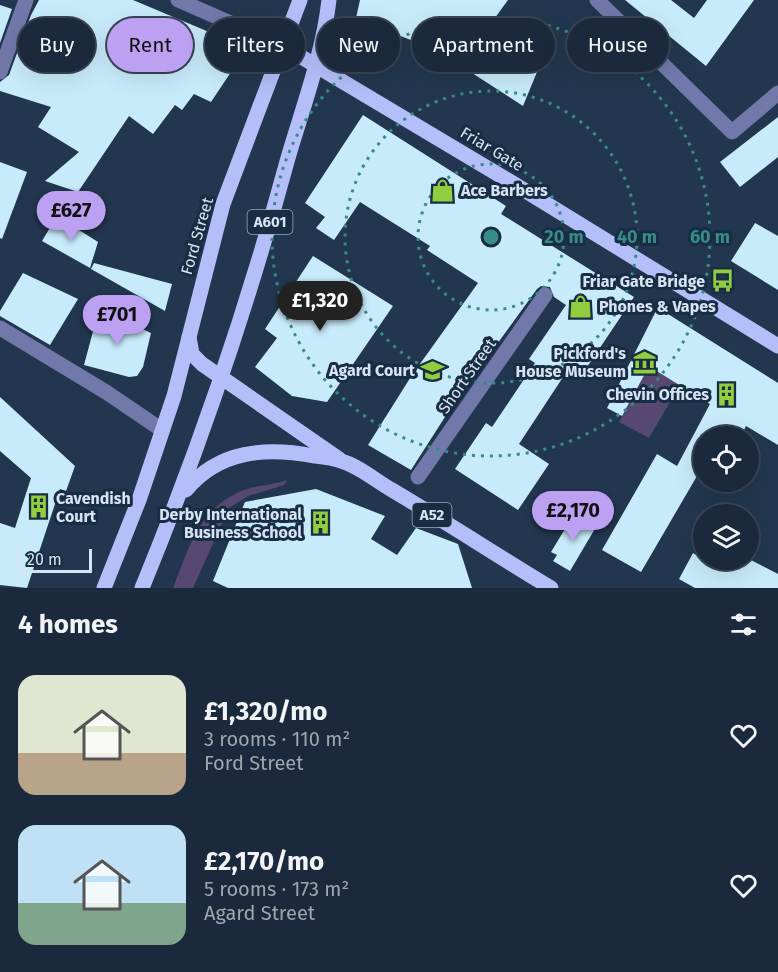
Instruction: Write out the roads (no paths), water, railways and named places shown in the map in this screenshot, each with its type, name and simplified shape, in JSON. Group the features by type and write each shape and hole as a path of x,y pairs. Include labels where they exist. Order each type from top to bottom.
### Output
{"main road":[{"name":"Ford Street","path":"293,18 300,0"},
{"name":"A601","path":"142,588 180,496 222,379 272,219 315,64 329,0"},
{"name":"Friar Gate","path":"305,58 778,346"},
{"name":"Ford Street","path":"104,588 135,510 162,430 189,337 223,204 273,72"},
{"path":"189,337 192,354 222,379 342,461"},
{"name":"A52","path":"180,496 197,475 231,457 278,451 342,461 551,588"}],"street":[{"path":"0,72 26,0"},
{"name":"Friar Gate","path":"178,0 219,18"},
{"path":"597,0 732,132 778,93"},
{"name":"Short Street","path":"418,477 545,295"},
{"path":"0,328 106,392 162,430"}],"place":[{"name":"Ace Barbers","path":"443,190"},
{"name":"Friar Gate Bridge","path":"723,281"},
{"name":"Phones & Vapes","path":"581,306"},
{"name":"Pickford's House Museum","path":"644,362"},
{"name":"Agard Court","path":"433,370"},
{"name":"Chevin Offices","path":"727,394"},
{"name":"Cavendish Court","path":"38,507"},
{"name":"Derby International Business School","path":"320,523"}]}
